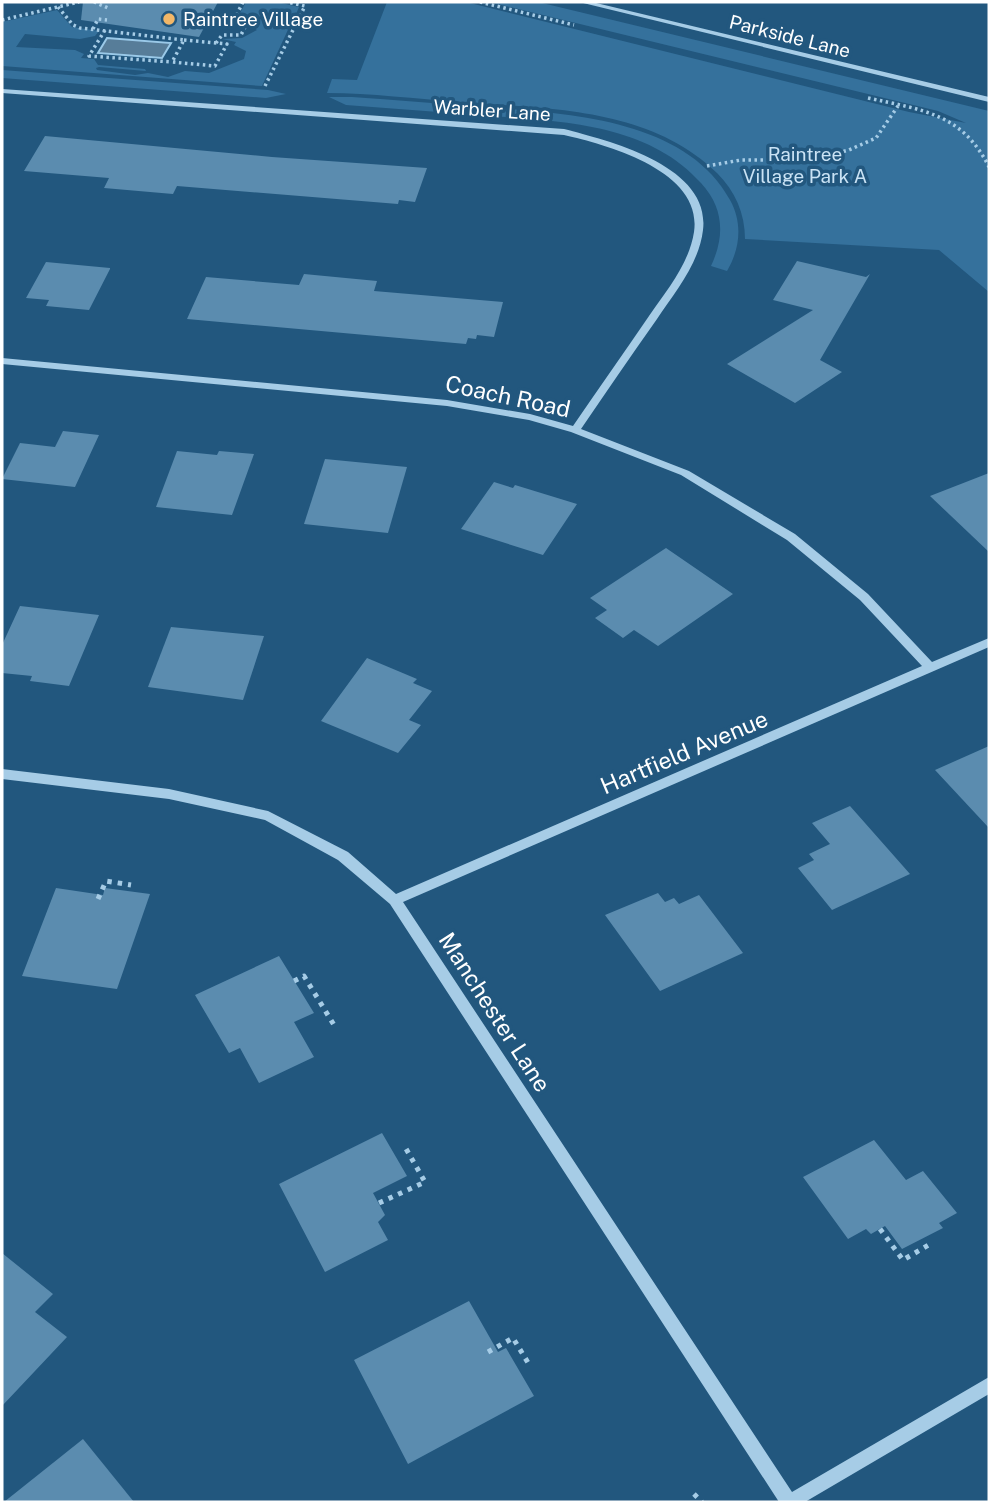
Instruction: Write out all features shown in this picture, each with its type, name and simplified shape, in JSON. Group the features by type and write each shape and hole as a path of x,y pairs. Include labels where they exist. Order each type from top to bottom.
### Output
{"street":[{"name":"Parkside Lane","path":"583,2 989,100"},
{"name":"Warbler Lane","path":"2,91 564,132 607,142 642,156 669,174 691,197 699,221 695,247 682,274 575,430"},
{"name":"Coach Road","path":"2,362 447,403 530,417 575,430 685,473 791,537 864,597 930,668"},
{"name":"Hartfield Avenue","path":"396,900 989,642"},
{"name":"Manchester Lane","path":"2,774 169,794 268,816 343,856 396,900 789,1502"},
{"path":"789,1502 989,1385"}],"path":[{"path":"2,20 79,2"},
{"path":"94,2 108,8"},
{"path":"216,43 222,35 241,35 247,23 234,21 243,2"},
{"path":"265,87 305,6 287,2"},
{"path":"480,2 574,25"},
{"path":"58,7 73,25 132,32 130,36 227,44 215,66 89,56 105,30"},
{"path":"236,16 298,21"},
{"path":"93,29 98,19 107,20"},
{"path":"172,62 184,40"},
{"path":"858,96 954,121 980,144 989,167"},
{"path":"707,166 741,160 810,160 856,148 876,138 898,106"},
{"path":"98,899 106,881 131,885"},
{"path":"295,981 304,976 334,1025"},
{"path":"379,1203 425,1182 405,1147"},
{"path":"880,1229 902,1260 932,1243"},
{"path":"488,1352 513,1338 530,1366"},
{"path":"694,1494 702,1502"}],"green space":[{"path":"246,2 277,2 299,7 294,19 239,15"},
{"name":"Raintree Village Park A","path":"387,2 466,2 909,112 966,123 938,111 489,2 538,2 989,111 989,292 939,250 745,239 738,203 717,173 690,151 661,135 629,123 562,110 327,93 332,79 357,80"},
{"path":"57,10 72,27 99,31 95,36 80,39 25,34 16,47 75,50 84,54 81,58 94,59 98,65 146,71 99,67 97,70 168,77 185,71 209,73 244,59 246,51 234,45 236,42 222,39 242,38 257,30 238,18 292,21 262,86 2,66 2,22"},
{"path":"2,70 268,90 286,94 266,98 2,78"},
{"path":"329,97 547,112 619,125 653,136 683,151 710,172 730,200 738,227 735,254 727,271 711,266 719,244 720,223 709,193 679,163 654,147 626,136 597,128 537,119 346,105"}],"shaded area":[{"path":"107,38 171,43 162,58 98,53"}],"building":[{"name":"Raintree Village","path":"83,2 218,2 199,37 81,20"},
{"path":"45,136 427,168 415,202 399,200 398,204 177,186 173,194 104,188 109,178 24,171"},
{"path":"797,261 866,277 870,274 820,360 842,372 795,403 727,364 813,310 773,300"},
{"path":"46,262 110,268 89,310 46,306 49,300 26,298"},
{"path":"304,274 377,281 374,291 503,302 494,337 477,335 476,339 468,338 466,344 187,319 206,277 299,285"},
{"path":"63,431 99,435 75,487 2,479 20,443 55,447"},
{"path":"177,451 217,455 219,451 254,454 232,515 156,507"},
{"path":"325,459 407,467 388,533 304,524"},
{"path":"989,473 989,552 930,496"},
{"path":"494,482 513,488 515,485 577,504 543,555 461,529"},
{"path":"666,548 733,594 658,646 634,630 623,638 595,618 607,610 590,598"},
{"path":"20,606 99,615 69,686 30,681 32,676 2,673 2,645"},
{"path":"171,627 264,636 243,700 148,687"},
{"path":"367,658 417,679 413,683 432,691 409,720 421,725 398,753 321,721"},
{"path":"989,746 989,828 935,770"},
{"path":"850,806 910,874 832,910 798,868 814,860 809,854 830,844 812,823"},
{"path":"56,888 103,895 105,888 150,894 117,989 22,976"},
{"path":"658,893 665,902 674,898 679,904 699,895 743,953 660,991 605,915"},
{"path":"279,956 314,1013 294,1022 314,1057 259,1083 240,1048 229,1053 195,995"},
{"path":"382,1133 407,1176 373,1193 385,1215 378,1222 388,1240 325,1272 279,1184"},
{"path":"874,1140 906,1180 923,1171 957,1213 939,1223 943,1228 902,1249 885,1226 871,1234 866,1229 848,1239 803,1177"},
{"path":"2,1253 53,1294 35,1312 67,1337 2,1406"},
{"path":"469,1301 498,1352 506,1348 534,1396 408,1464 354,1360"},
{"path":"83,1439 134,1502 4,1502"}],"place":[{"name":"Raintree Village","path":"169,19"}]}
